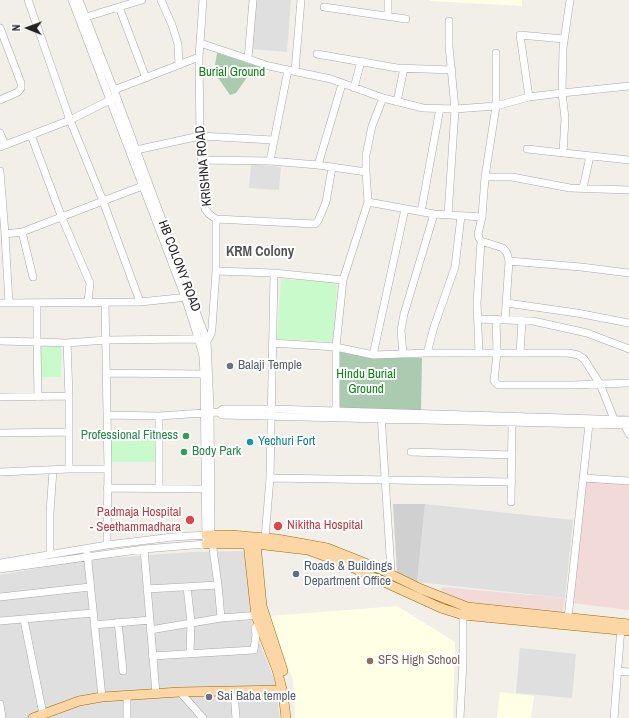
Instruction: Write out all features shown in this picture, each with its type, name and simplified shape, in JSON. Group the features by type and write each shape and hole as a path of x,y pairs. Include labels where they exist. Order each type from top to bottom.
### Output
{"main road":[{"path":"208,539 231,535 316,545 391,574 421,589 467,607 568,618 625,627"},
{"path":"208,539 308,550 338,561 441,608 463,615 625,627"},
{"path":"252,544 260,618 279,658 292,718"},
{"path":"33,718 79,701 102,697 180,692 285,690"},
{"path":"285,690 286,718"}],"street":[{"path":"28,0 70,120 103,201 140,302"},
{"path":"72,0 114,95 136,150 145,185"},
{"path":"79,0 203,341 207,413 208,539"},
{"path":"86,18 122,4 142,0"},
{"path":"161,0 172,25 178,44 179,65"},
{"name":"KRISHNA ROAD","path":"203,0 199,57 200,136 206,209 209,214 216,219 216,271 212,328 211,334 203,341"},
{"path":"248,59 253,0"},
{"path":"270,161 291,70 301,0"},
{"path":"388,0 388,16"},
{"path":"563,153 565,118 562,93 564,39 570,0"},
{"path":"122,4 146,78"},
{"path":"324,7 406,19"},
{"path":"448,215 455,109 449,46 449,21"},
{"path":"0,28 21,83 21,88 18,92 0,100"},
{"path":"529,97 520,35 564,39"},
{"path":"200,43 248,59 331,79 383,98 423,108 455,109 496,106 529,97 629,86"},
{"path":"317,54 404,68 452,70"},
{"path":"479,353 477,303 481,241 478,234 482,217 496,106 496,54"},
{"path":"0,133 3,146 70,120 146,78 199,57"},
{"path":"354,88 361,61"},
{"path":"398,102 404,68"},
{"path":"318,165 342,84"},
{"path":"336,411 336,347 343,280 368,202 366,155 372,126 383,98"},
{"path":"421,212 440,108"},
{"path":"31,135 62,218 90,283 88,302"},
{"path":"136,150 200,136 274,140"},
{"path":"527,149 629,160"},
{"path":"583,188 590,156"},
{"path":"203,160 270,161 318,165 366,172"},
{"path":"216,219 315,224 318,222 326,202 332,168"},
{"path":"0,171 9,303"},
{"path":"486,177 512,177 570,188 629,190"},
{"path":"5,234 22,232 62,218 145,185"},
{"path":"368,202 434,214 482,217"},
{"path":"373,355 405,209"},
{"path":"403,354 401,330 404,314 434,214"},
{"path":"427,352 455,267 460,216"},
{"path":"22,232 33,277"},
{"path":"481,241 503,248 507,253 509,261 506,320"},
{"path":"509,261 629,273"},
{"path":"216,271 274,273 343,280"},
{"path":"265,538 270,478 274,273"},
{"path":"0,303 37,304 140,302 187,297"},
{"path":"105,302 108,469 107,545"},
{"path":"507,303 576,313 629,323"},
{"path":"37,304 38,397"},
{"path":"478,319 533,321 587,333 629,349"},
{"path":"496,319 497,353 494,381 498,385 629,383"},
{"path":"520,353 522,321"},
{"path":"0,341 67,343 106,340 193,339 203,341"},
{"path":"203,341 207,413 205,489 208,539 218,585 221,618"},
{"path":"67,343 69,469"},
{"path":"272,343 336,347 344,350 373,355 427,352 568,353 578,355 584,359 600,384 614,419"},
{"path":"106,373 204,374"},
{"path":"0,397 69,396"},
{"path":"107,415 159,416 219,412 222,415 272,412 336,411 512,422 589,424 627,423"},
{"path":"272,412 614,419 627,423"},
{"path":"381,415 391,574 388,584"},
{"path":"159,416 159,488"},
{"path":"511,502 512,422"},
{"path":"627,423 629,434"},
{"path":"568,618 589,424"},
{"path":"0,433 69,432"},
{"path":"411,452 512,455"},
{"path":"0,472 108,469"},
{"path":"50,554 50,512 53,470"},
{"path":"270,478 512,482"},
{"path":"583,478 629,480"},
{"path":"107,488 205,489"},
{"path":"0,563 86,548 173,537 208,539"},
{"path":"0,569 208,539"},
{"path":"86,548 102,697"},
{"path":"144,549 156,694"},
{"path":"147,589 218,585"},
{"path":"0,597 90,587"},
{"path":"187,587 191,622 190,653"},
{"path":"0,621 24,620 93,612"},
{"path":"460,718 463,661 463,615"},
{"path":"150,630 221,618 260,618 255,628 256,635 254,650 152,656"},
{"path":"24,620 43,714"},
{"path":"94,625 150,620"},
{"path":"118,622 123,671"},
{"path":"614,718 618,671 625,627"},
{"path":"618,671 629,672"},
{"path":"180,692 202,718"},
{"path":"234,692 236,718"},
{"path":"127,695 127,718"},
{"path":"0,704 2,718"}],"shaded area":[{"path":"254,0 291,0 287,52 251,49"},
{"path":"522,0 522,6 430,1"},
{"path":"251,164 281,167 279,190 249,188"},
{"path":"584,479 629,484 629,610 572,603"},
{"path":"393,504 425,504 417,582 397,572"},
{"path":"425,504 573,520 565,598 417,582"},
{"path":"244,551 252,611 252,623 275,682 280,718 0,718 0,575 83,560 191,552"},
{"path":"442,587 565,598 563,612 465,602 440,592"},
{"name":"SFS High School","path":"397,606 455,642 453,718 295,718 293,680 270,616"},
{"path":"520,648 576,654 572,698 516,693"},
{"path":"500,692 534,696 531,718 497,718"}],"green space":[{"name":"Burial Ground","path":"217,53 266,69 259,78 248,76 236,93 230,95 214,72"},
{"path":"281,279 337,282 334,342 277,339"},
{"path":"39,342 61,342 61,377 39,377"},
{"name":"Hindu Burial Ground","path":"339,352 380,358 422,358 421,411 340,408"},
{"path":"110,438 156,439 158,449 155,462 110,462"}],"place":[{"name":"Balaji Temple","path":"230,366"},
{"name":"Professional Fitness","path":"186,436"},
{"name":"Yechuri Fort","path":"250,442"},
{"name":"Body Park","path":"184,452"},
{"name":"Padmaja Hospital - Seethammadhara","path":"190,520"},
{"name":"Nikitha Hospital","path":"278,526"},
{"name":"Roads & Buildings Department Office","path":"296,574"},
{"name":"SFS High School","path":"370,661"},
{"name":"Sai Baba temple","path":"209,697"}],"district":[{"name":"KRM Colony","path":"260,252"}]}
